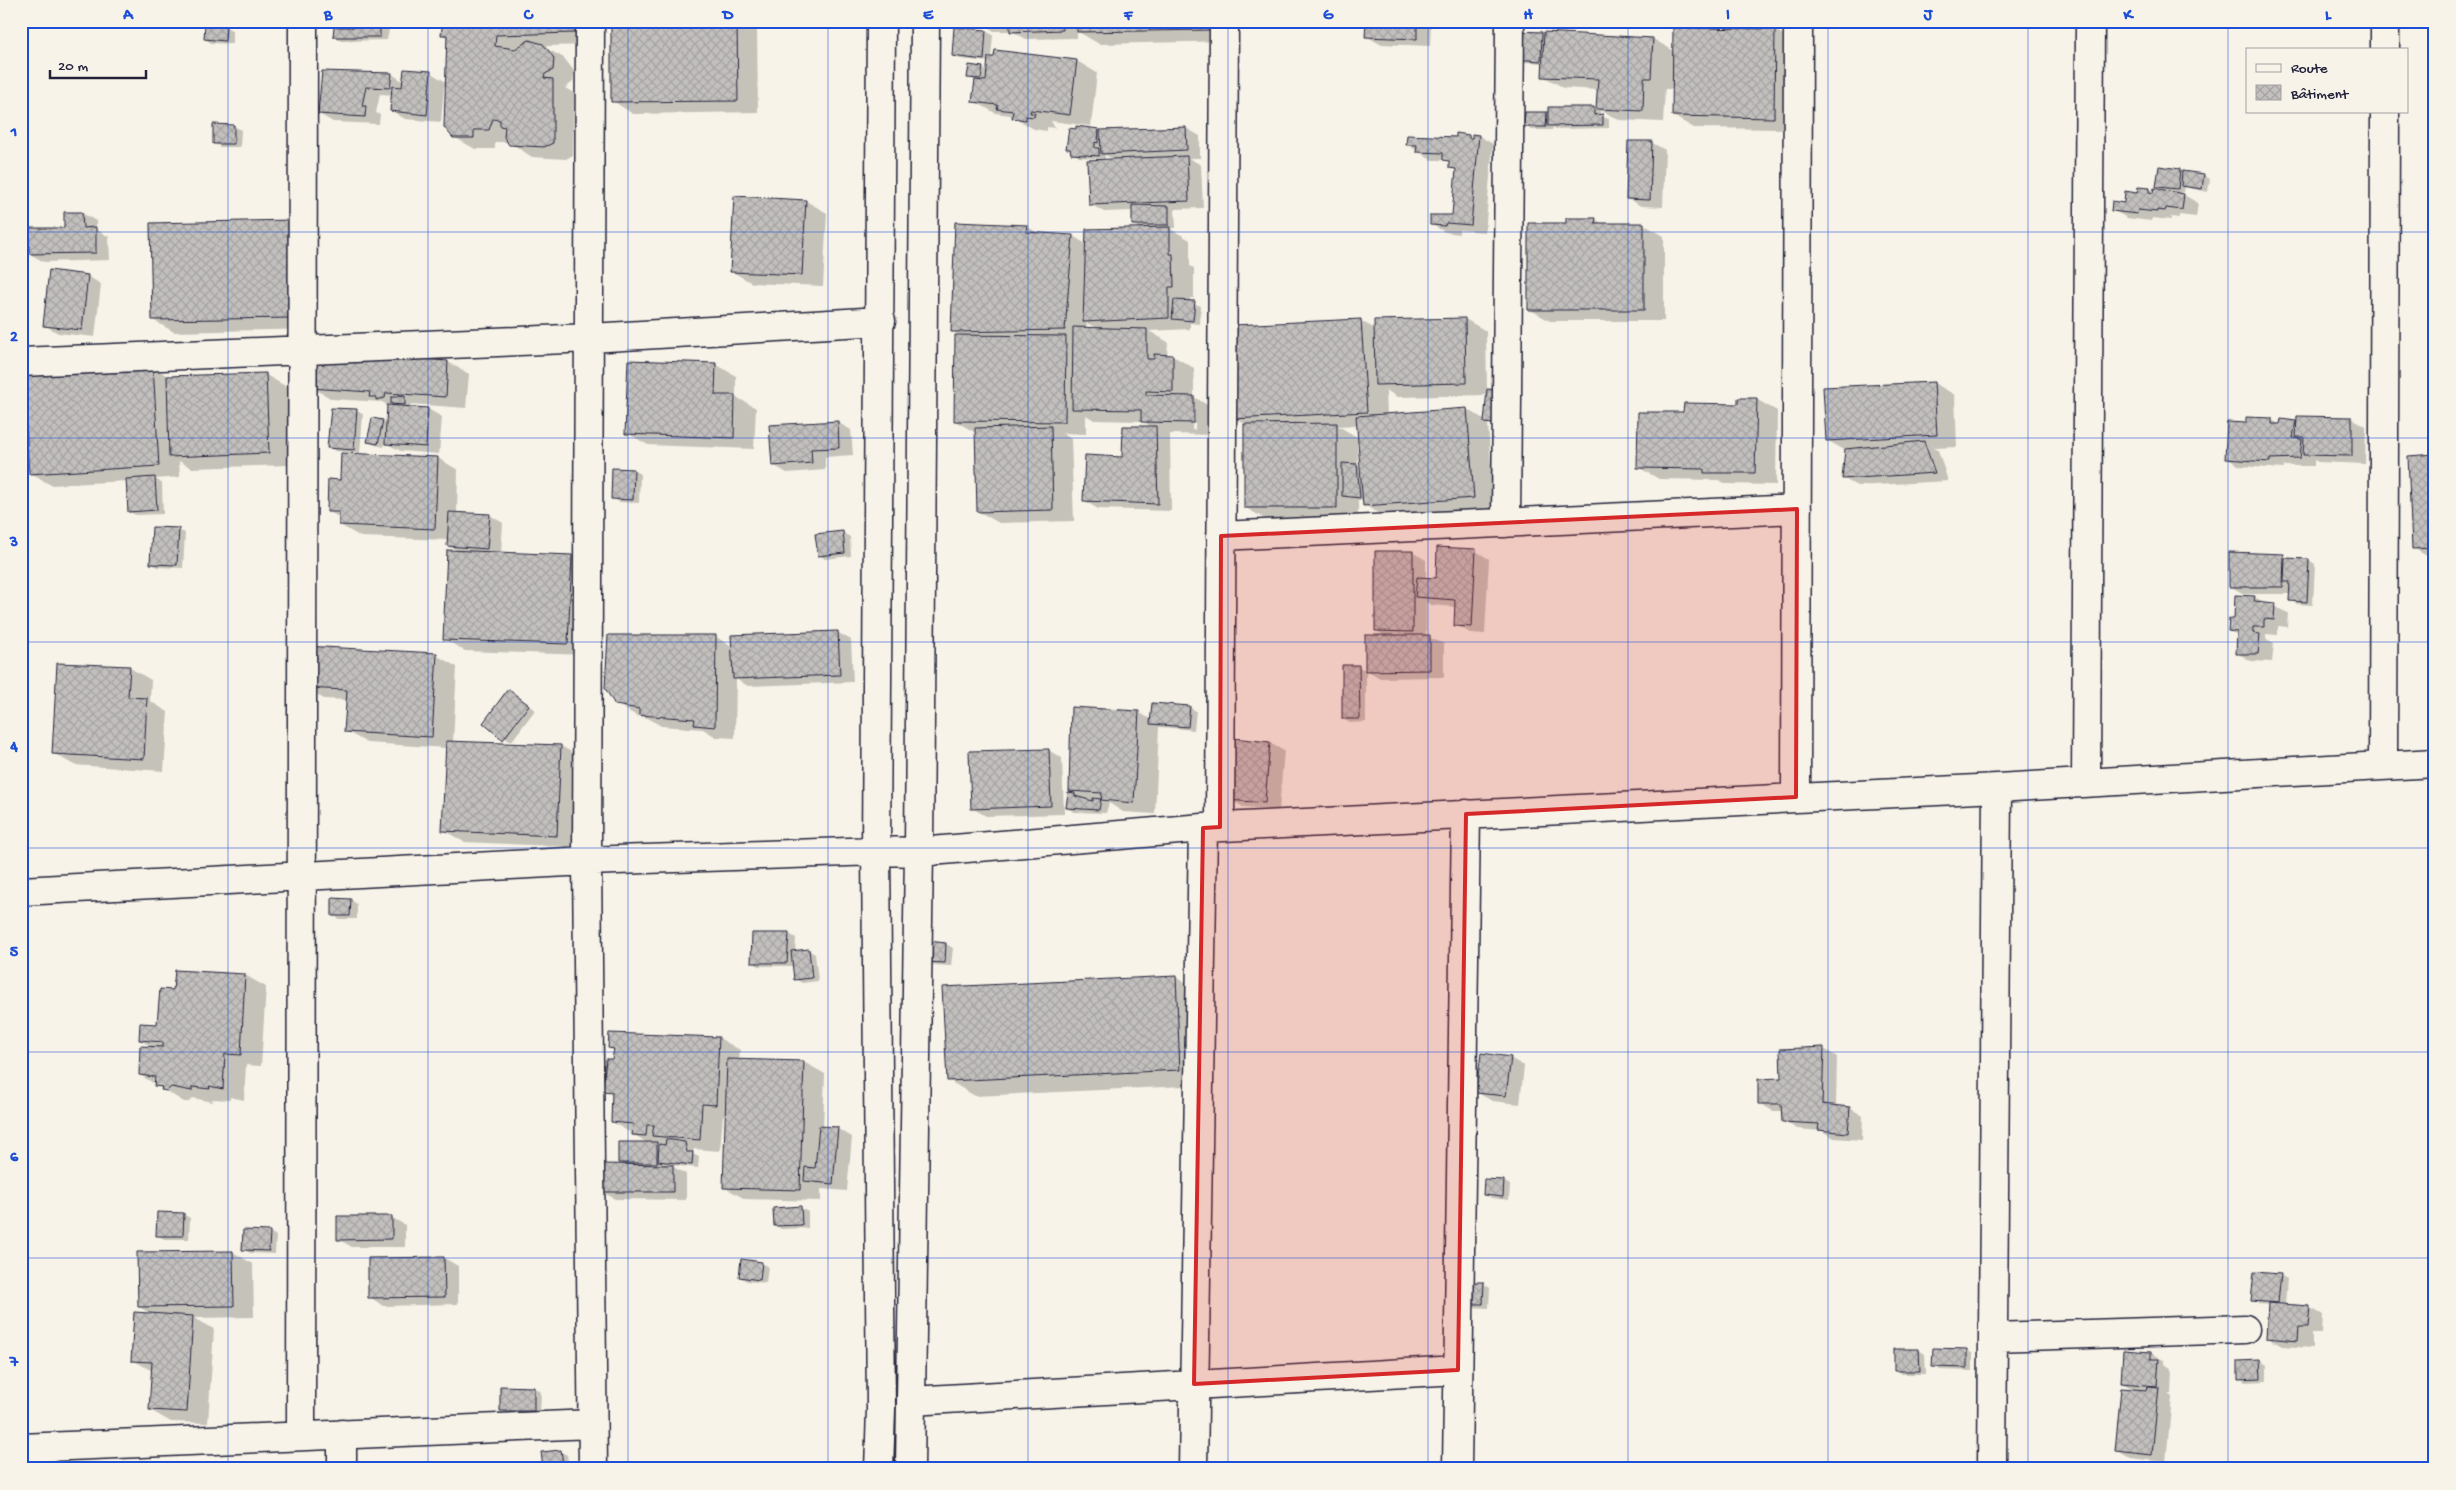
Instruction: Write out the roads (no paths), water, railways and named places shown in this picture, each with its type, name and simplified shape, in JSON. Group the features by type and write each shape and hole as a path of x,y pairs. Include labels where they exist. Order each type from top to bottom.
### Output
{"street":[{"path":"301,1436 303,21"},
{"path":"590,21 587,861 593,1469"},
{"path":"1192,1469 1221,536 1224,21"},
{"path":"1506,522 1510,21"},
{"path":"1796,797 1798,21"},
{"path":"2086,782 2090,21"},
{"path":"2385,21 2385,48"},
{"path":"879,1469 881,1399 876,851 881,321 881,32 925,30 919,852 910,1469"},
{"path":"2383,765 2385,112"},
{"path":"21,362 590,338 881,321"},
{"path":"1221,536 1797,509"},
{"path":"21,891 587,861 876,851 919,852 1211,828 1997,788 2435,763"},
{"path":"1992,1469 1997,788"},
{"path":"1457,1469 1466,814"},
{"path":"1993,1337 2245,1328"},
{"path":"911,1401 1458,1370"},
{"path":"21,1448 86,1457 301,1436 592,1424"},
{"path":"342,1434 342,1469"}]}
